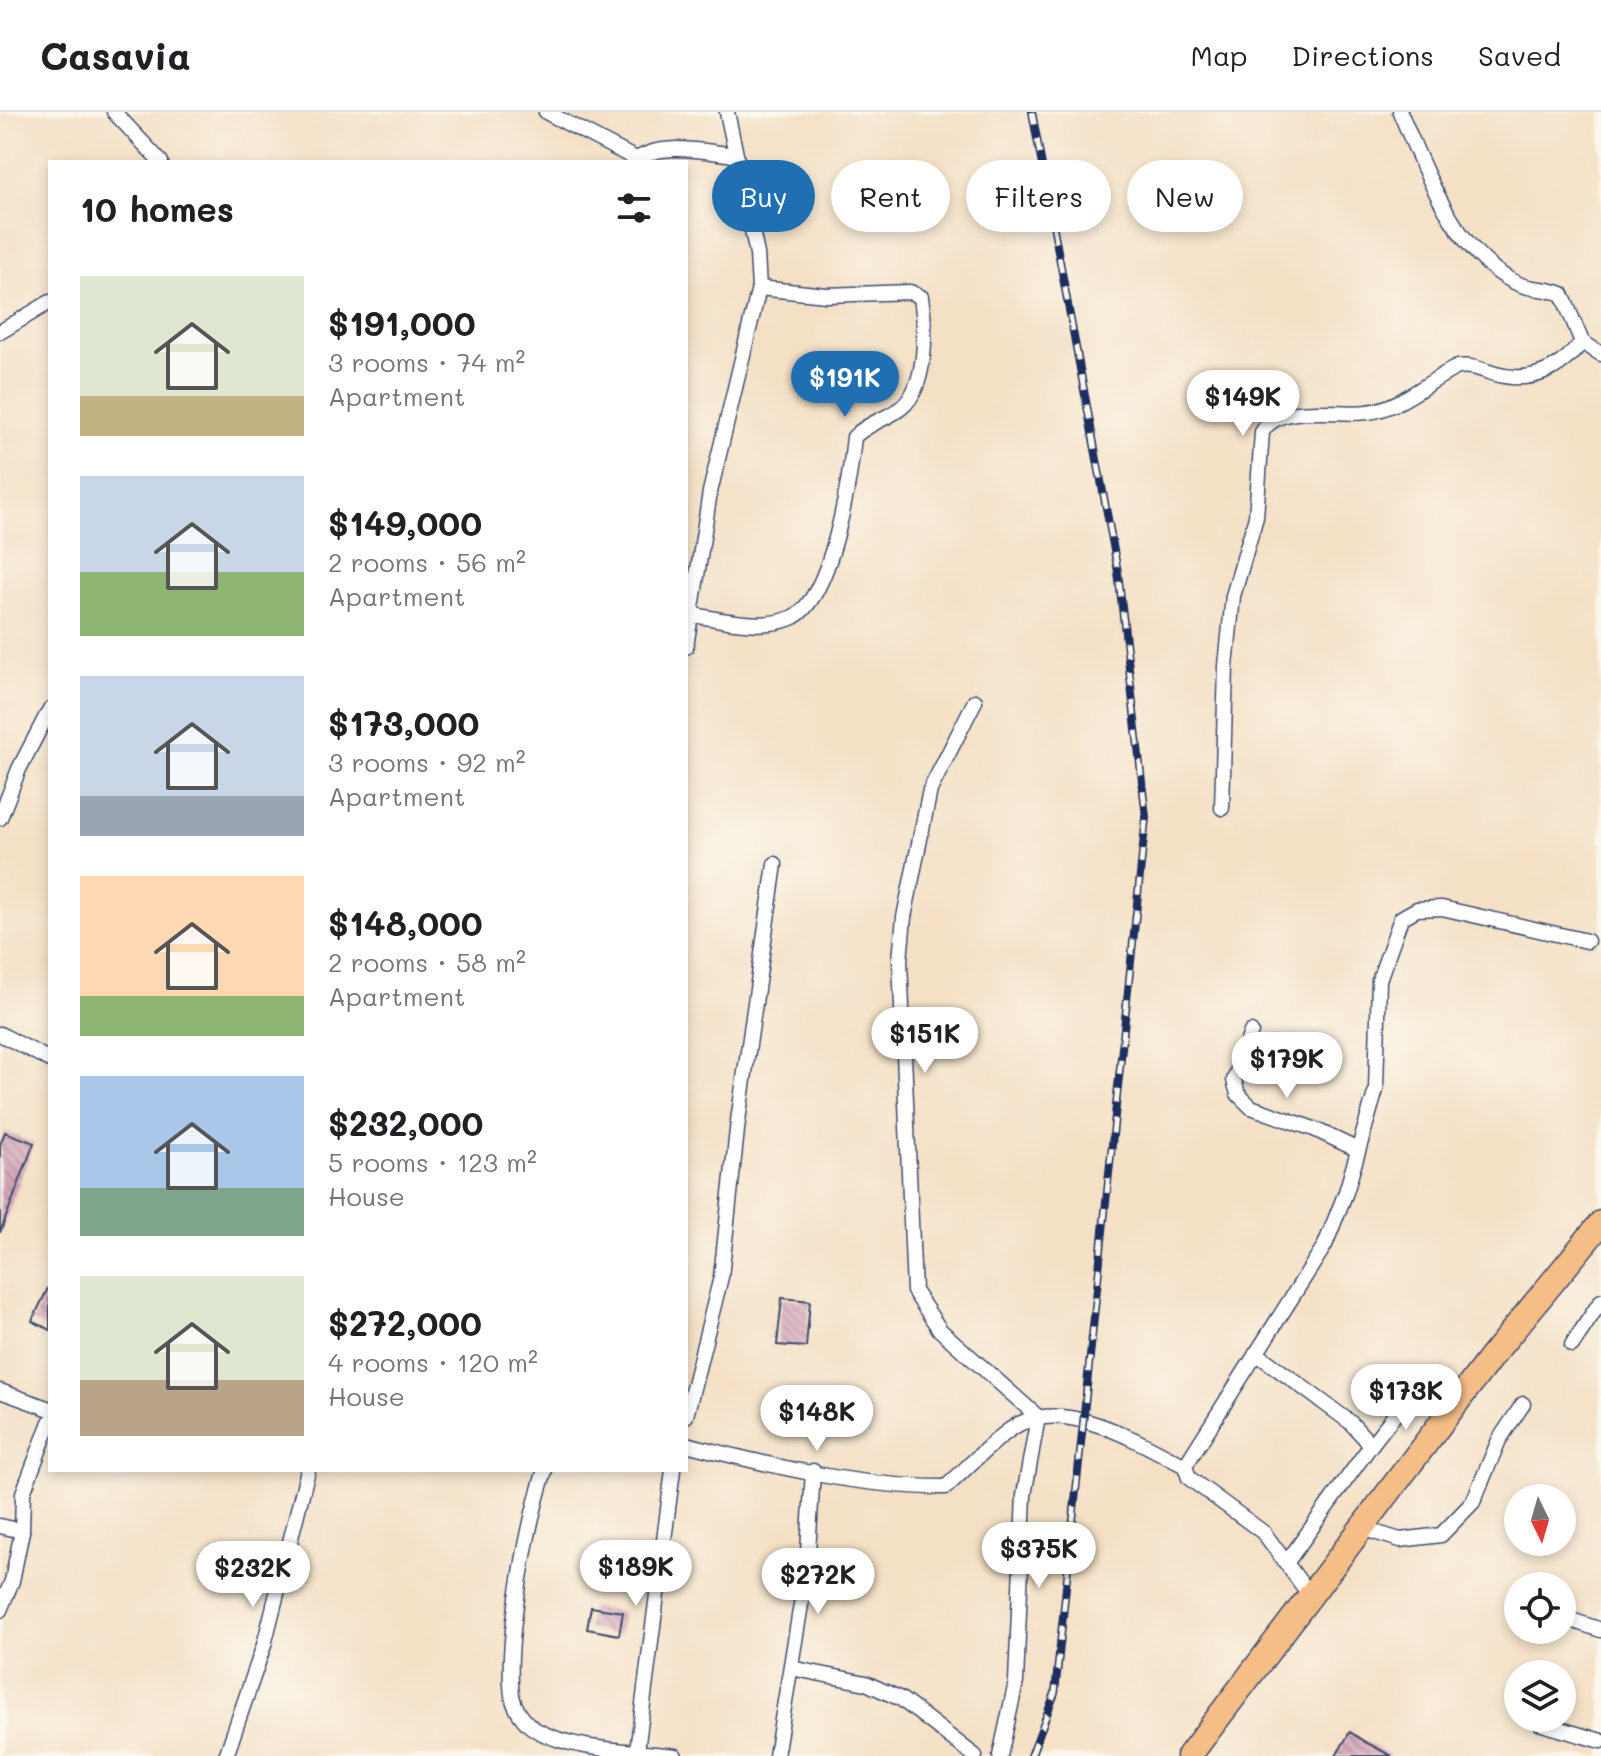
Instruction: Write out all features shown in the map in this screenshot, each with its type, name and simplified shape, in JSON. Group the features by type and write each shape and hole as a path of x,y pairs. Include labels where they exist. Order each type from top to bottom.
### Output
{"main road":[{"path":"1189,1756 1420,1450 1601,1223"}],"street":[{"path":"114,112 159,160"},
{"path":"546,112 632,160"},
{"path":"688,639 710,492 759,288 757,254 727,112"},
{"path":"1400,112 1456,231 1490,264 1521,285 1562,294 1582,342 1601,354"},
{"path":"636,160 649,152 684,150 736,155"},
{"path":"694,615 767,622 792,618 805,607 825,575 837,536 854,437 903,406 913,394 920,376 921,297 910,292 826,295 759,288"},
{"path":"0,332 48,303"},
{"path":"1222,808 1226,666 1233,596 1256,517 1262,432 1266,425 1282,414 1349,414 1387,408 1458,367 1469,365 1514,379 1543,374 1567,361 1582,342"},
{"path":"975,701 930,790 904,917 900,960 914,1291 940,1330 1038,1417"},
{"path":"0,818 19,769 48,713"},
{"path":"688,1408 721,1277 738,1121 775,864"},
{"path":"1185,1466 1325,1245 1376,1090 1379,980 1401,918 1417,909 1442,908 1587,941"},
{"path":"1251,1032 1234,1080 1238,1094 1251,1107 1314,1129 1358,1150"},
{"path":"0,1034 48,1059"},
{"path":"1572,1345 1601,1301"},
{"path":"1256,1353 1350,1422 1371,1445"},
{"path":"0,1391 48,1408"},
{"path":"1287,1562 1411,1394"},
{"path":"1361,1528 1400,1540 1441,1535 1473,1502 1499,1440 1523,1404"},
{"path":"1000,1756 1016,1682 1024,1495 1038,1417"},
{"path":"688,1445 759,1463 915,1487 946,1487 1013,1427 1038,1417 1083,1421 1124,1433 1185,1466 1189,1478 1264,1533 1311,1597"},
{"path":"0,1610 12,1581 22,1531 23,1493 48,1427"},
{"path":"776,1756 807,1568 813,1471"},
{"path":"226,1756 264,1645 307,1472"},
{"path":"545,1472 518,1600 512,1697 517,1711 534,1729 577,1744 619,1753 637,1751 675,1756"},
{"path":"637,1751 673,1472"},
{"path":"0,1526 22,1531"},
{"path":"1576,1622 1601,1630"},
{"path":"791,1668 866,1683 901,1699 975,1756"},
{"path":"1570,1732 1601,1741"}],"building":[{"path":"5,1132 34,1143 0,1233 0,1145"},
{"path":"48,1288 48,1329 32,1321"},
{"path":"782,1298 810,1301 806,1347 777,1345"},
{"path":"591,1607 623,1612 619,1635 587,1629"},
{"path":"1350,1732 1365,1742 1392,1756 1336,1756"}],"railway":[{"path":"1031,1756 1055,1693 1146,817 1118,572 1032,112"}]}
